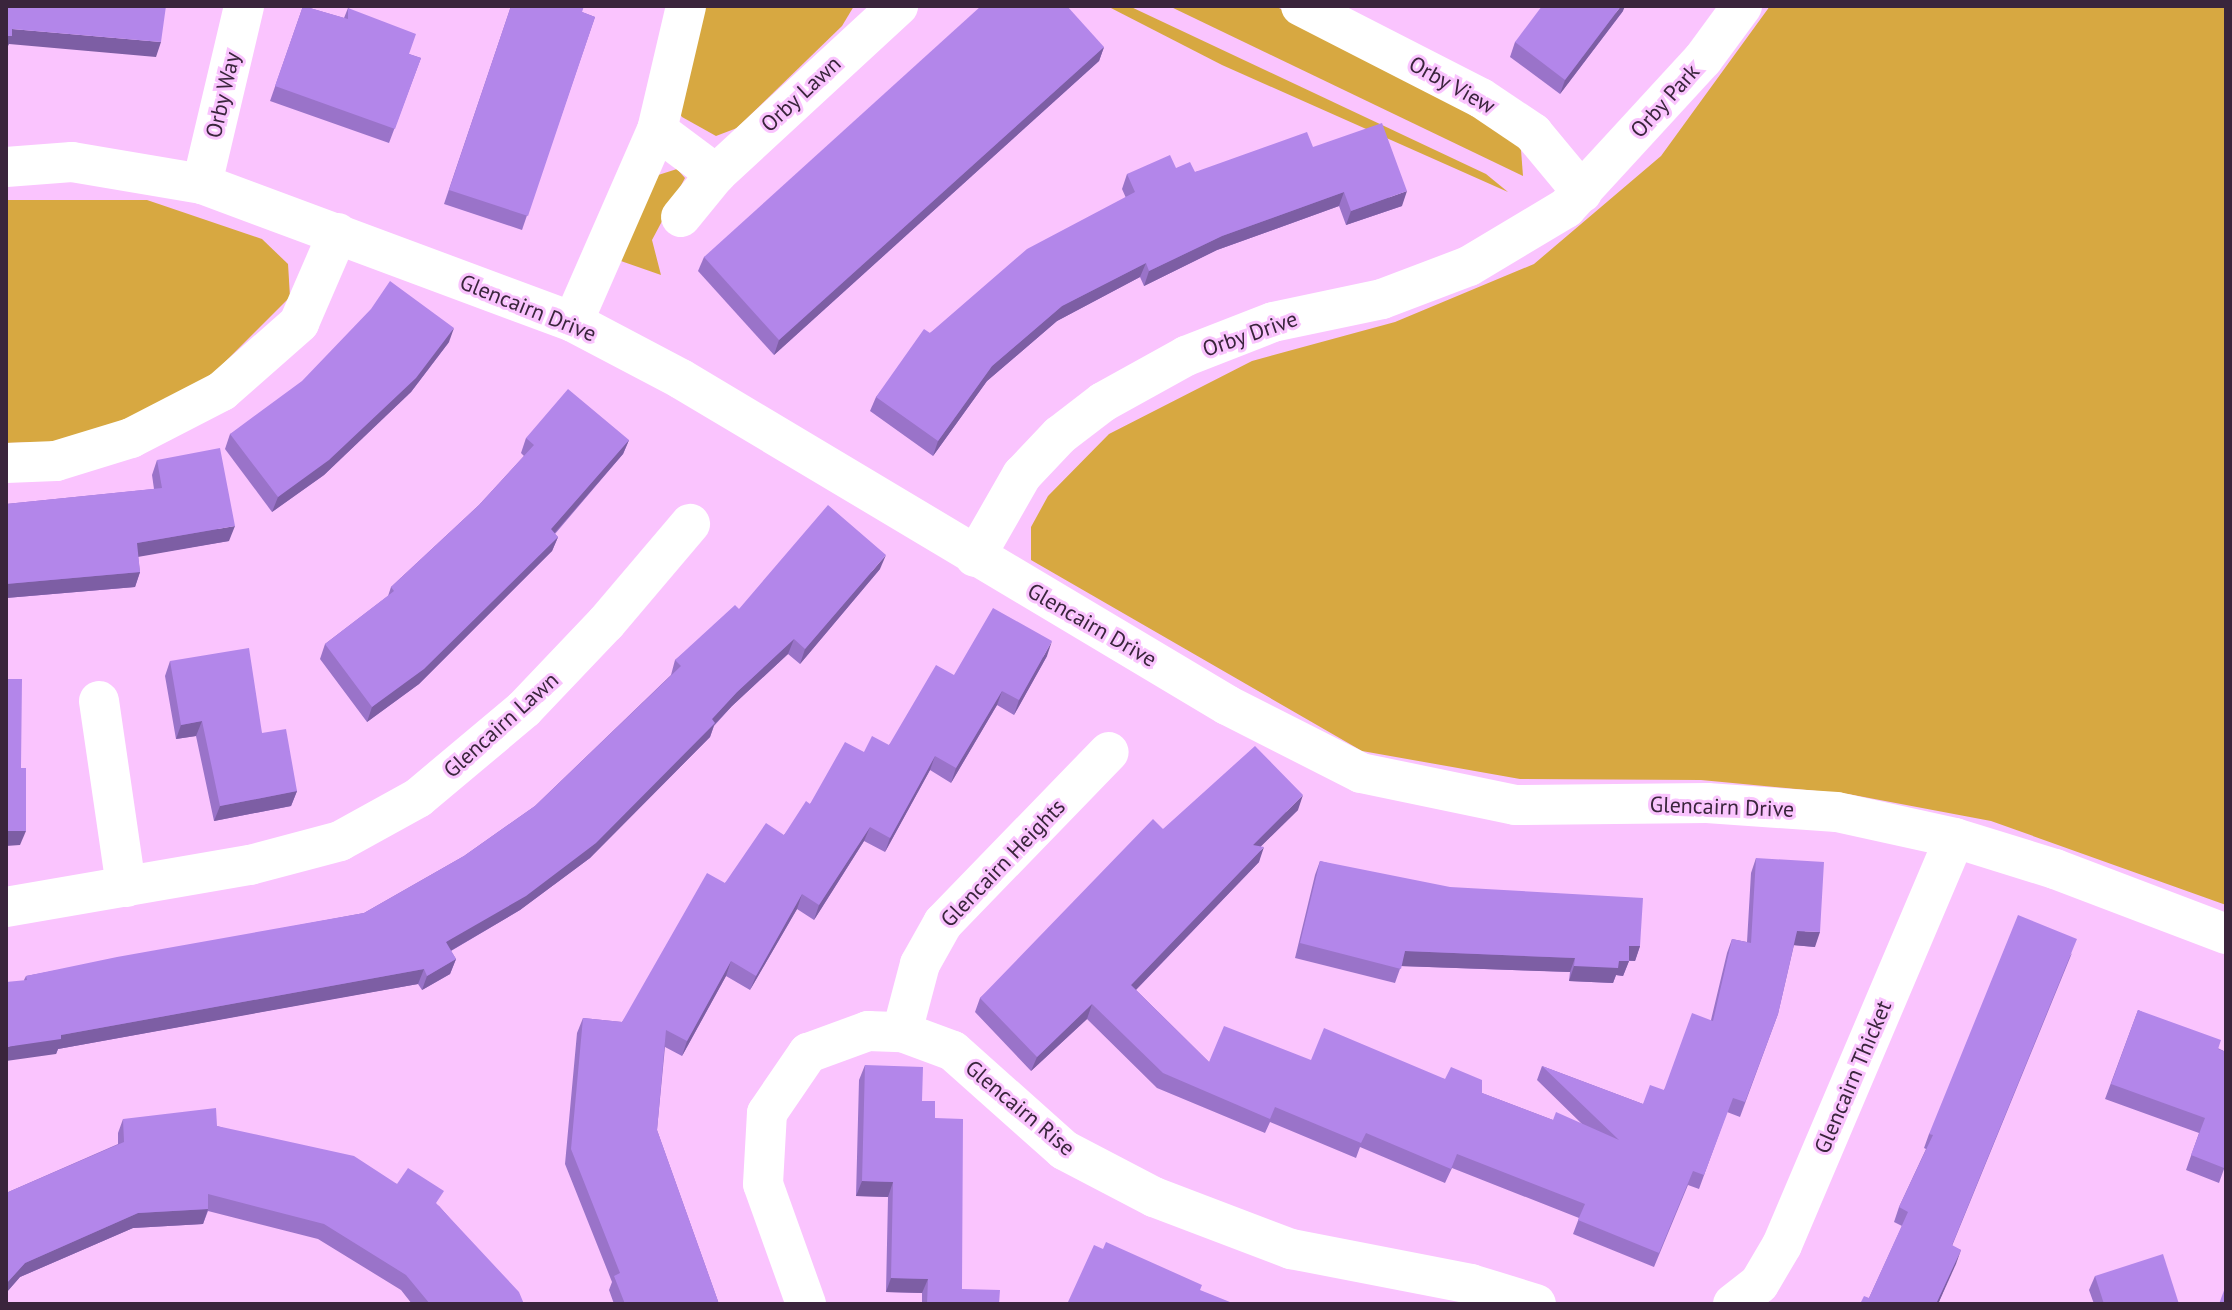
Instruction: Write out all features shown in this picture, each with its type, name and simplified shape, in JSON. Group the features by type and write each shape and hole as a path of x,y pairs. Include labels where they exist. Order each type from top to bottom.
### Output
{"street":[{"name":"Orby Way","path":"202,184 244,6"},
{"path":"573,322 657,130 686,6"},
{"name":"Orby View","path":"1301,6 1481,98 1533,133 1582,192"},
{"name":"Orby Park","path":"1582,192 1703,59 1742,6"},
{"name":"Orby Lawn","path":"681,217 716,174 889,9"},
{"path":"657,130 716,174"},
{"name":"Glencairn Drive","path":"6,167 72,162 202,184 573,322 681,379 1227,705 1361,773 1515,805 1707,803 1837,812 1955,838 2055,869 2226,934"},
{"name":"Orby Drive","path":"975,557 1022,475 1060,435 1103,402 1186,356 1273,322 1382,299 1469,266 1566,208 1582,192"},
{"path":"6,463 56,461 131,438 222,391 299,323 338,233"},
{"name":"Glencairn Lawn","path":"6,907 250,865 340,841 418,798 524,709 606,623 690,524"},
{"path":"99,701 126,887"},
{"name":"Glencairn Heights","path":"902,1032 920,964 943,923 1109,752"},
{"name":"Glencairn Thicket","path":"1733,1304 1759,1284 1782,1245 1955,838"},
{"name":"Glencairn Rise","path":"806,1304 763,1184 767,1113 808,1053 868,1031 902,1032 953,1051 1064,1150 1154,1197 1291,1249 1471,1284 1536,1304"}],"shaded area":[{"path":"700,6 854,6 842,26 737,128 716,136 682,117 672,102"},
{"path":"1107,6 1129,6 1486,174 1508,192 1222,65"},
{"path":"1169,6 1275,6 1500,122 1521,150 1523,176"},
{"path":"1770,6 2226,6 2226,905 1991,821 1848,794 1701,780 1520,779 1362,751 1031,560 1031,527 1048,496 1109,434 1252,361 1395,322 1534,264 1661,156"},
{"path":"677,169 685,178 652,240 661,275 618,260 652,177"},
{"path":"6,200 147,200 262,239 288,264 290,297 205,382 90,441 6,443"}],"building":[{"path":"6,6 166,6 161,42 12,29 12,36 6,36"},
{"path":"303,6 348,19 348,8 416,34 409,54 421,58 395,129 275,86"},
{"path":"511,6 584,6 582,12 595,17 528,216 449,190"},
{"path":"981,6 1067,6 1104,47 779,340 704,257"},
{"path":"1542,6 1621,6 1565,80 1515,42"},
{"path":"1382,123 1407,191 1351,211 1344,192 1222,236 1149,271 1146,263 1062,306 992,366 938,441 876,397 924,329 930,333 1027,249 1135,192 1127,174 1170,155 1176,168 1190,162 1195,172 1307,132 1313,147"},
{"path":"390,281 454,328 416,378 329,460 278,497 230,434 302,381 371,309"},
{"path":"568,389 629,440 551,529 558,537 424,669 372,707 325,644 394,591 391,587 479,505 534,445 526,438"},
{"path":"220,448 235,526 137,543 140,572 6,584 6,504 162,488 157,460"},
{"path":"828,505 886,555 805,649 794,639 737,692 712,719 715,723 596,843 526,896 446,942 456,959 427,976 424,969 6,1047 6,982 27,980 26,976 117,957 364,913 464,856 535,806 681,666 675,660 735,605 739,609"},
{"path":"993,608 1052,641 1019,700 1002,691 956,768 935,756 890,838 870,827 819,905 802,894 756,976 731,961 687,1041 666,1030 657,1130 719,1304 625,1304 614,1276 620,1273 571,1149 583,1018 622,1022 707,873 725,883 766,823 784,835 806,801 810,804 845,742 864,752 872,736 889,745 936,665 954,675"},
{"path":"249,648 262,733 286,729 297,791 220,806 202,721 181,725 170,661"},
{"path":"6,679 22,679 21,768 26,768 26,831 6,831"},
{"path":"1255,746 1303,795 1253,845 1264,847 1131,985 1209,1062 1224,1026 1311,1060 1324,1028 1445,1079 1451,1067 1482,1080 1482,1093 1553,1120 1556,1112 1619,1140 1542,1066 1643,1104 1650,1085 1664,1090 1692,1013 1713,1021 1732,939 1751,943 1756,858 1824,862 1820,932 1797,931 1778,1014 1745,1102 1733,1098 1704,1175 1693,1171 1659,1253 1578,1220 1585,1204 1457,1154 1451,1169 1366,1133 1361,1143 1275,1107 1270,1119 1163,1073 1092,1004 1037,1057 980,998 1153,819 1163,829"},
{"path":"1320,861 1450,887 1643,898 1640,946 1629,946 1629,961 1619,961 1618,968 1574,966 1575,958 1405,951 1401,969 1300,943"},
{"path":"2018,915 2077,939 1952,1245 1961,1250 1936,1304 1860,1304 1864,1296 1869,1298 1908,1212 1899,1207 1933,1135 1929,1134"},
{"path":"2138,1010 2221,1040 2218,1049 2226,1052 2224,1168 2191,1155 2205,1118 2111,1084"},
{"path":"865,1065 923,1067 922,1101 935,1101 935,1118 963,1119 962,1289 1000,1290 999,1304 927,1304 928,1279 891,1278 893,1182 862,1181"},
{"path":"216,1108 217,1126 354,1156 397,1184 408,1168 444,1191 436,1203 519,1292 524,1304 430,1304 406,1275 324,1224 208,1194 208,1209 138,1213 25,1263 6,1284 6,1193 124,1142 123,1119"},
{"path":"1106,1242 1202,1285 1200,1290 1235,1304 1068,1302 1094,1245 1103,1249"},
{"path":"2163,1254 2179,1304 2104,1304 2095,1276"},
{"path":"2226,1285 2226,1304 2219,1304"}]}
